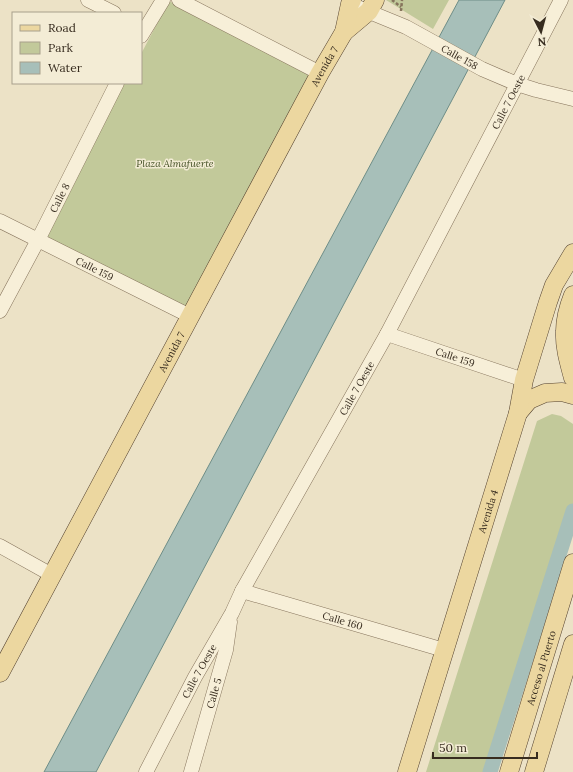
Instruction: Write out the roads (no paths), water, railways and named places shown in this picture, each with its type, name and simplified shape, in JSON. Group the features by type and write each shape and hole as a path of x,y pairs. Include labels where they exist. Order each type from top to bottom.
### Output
{"main road":[{"name":"Avenida 7","path":"344,32 351,2"},
{"name":"Avenida 7","path":"0,673 320,73 344,32 372,6"},
{"name":"Avenida 4","path":"407,772 518,413 524,380 550,296 573,253"},
{"path":"573,295 570,303 565,332 567,356 573,378"},
{"path":"518,413 529,400 545,393 562,392 573,396"},
{"name":"Acceso al Puerto","path":"509,772 573,562"},
{"path":"534,772 573,644"}],"street":[{"path":"88,0 112,12"},
{"path":"142,30 163,0"},
{"path":"179,0 320,73"},
{"name":"Calle 7 Oeste","path":"146,772 195,677 232,613 242,591 387,334 561,0"},
{"name":"Calle 158","path":"351,2 372,6 406,27 482,69 517,84 573,99"},
{"name":"Calle 8","path":"0,311 38,240 116,84"},
{"name":"Calle 159","path":"0,221 190,316"},
{"name":"Calle 159","path":"387,334 524,380"},
{"path":"0,546 52,576"},
{"name":"Calle 160","path":"242,591 444,650"},
{"name":"Calle 5","path":"191,772 226,650 232,613"}],"water":[{"path":"459,0 505,0 96,772 44,772"}],"waterway":[{"path":"490,772 573,511"}],"park label":[{"name":"Plaza Almafuerte","path":"175,163"}]}
